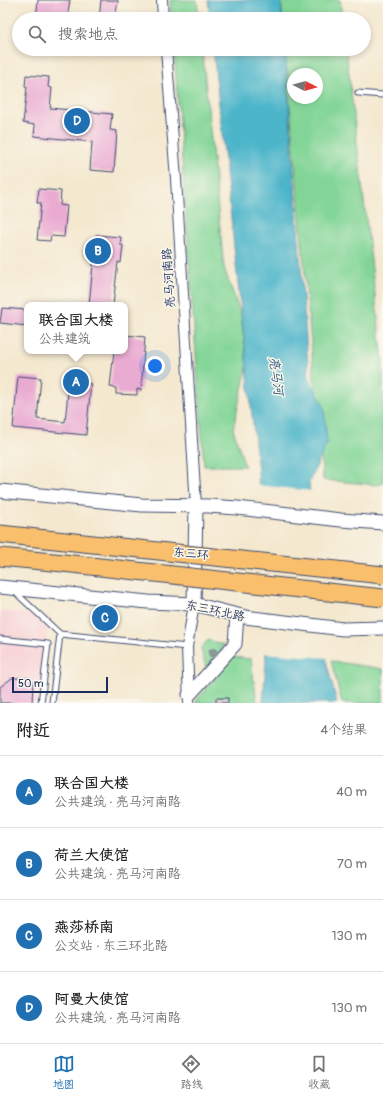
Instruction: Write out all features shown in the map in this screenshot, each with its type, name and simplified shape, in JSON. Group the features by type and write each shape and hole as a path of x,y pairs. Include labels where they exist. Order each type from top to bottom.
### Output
{"highway":[{"name":"东三环","path":"0,534 383,575"},
{"name":"东三环","path":"0,557 383,598"}],"street":[{"path":"162,0 163,12"},
{"name":"亮马河南路","path":"167,56 176,179 196,506"},
{"path":"0,490 142,505 237,508 341,520 383,523"},
{"path":"189,699 187,647 194,604 196,506"},
{"name":"东三环北路","path":"5,587 148,602 194,604 241,616 343,629 383,628"},
{"path":"189,699 235,644 241,616"}],"lane":[{"path":"358,93 383,95"},
{"path":"5,587 60,634 187,647"},
{"path":"52,703 60,634"},
{"path":"0,639 48,644 41,703"}],"shaded area":[{"path":"0,611 49,616 39,703 0,703"}],"green space":[{"path":"170,0 197,0 198,12 171,12"},
{"path":"281,0 340,0 341,12 282,12"},
{"path":"175,56 203,56 224,268 241,315 247,367 233,429 245,466 204,466"},
{"path":"286,56 347,56 383,362 383,483 378,485 323,480 290,104 323,104 323,68 287,68 287,72"},
{"path":"208,640 224,645 219,655 206,668 201,648"},
{"path":"233,657 251,659 257,703 196,703 196,701"},
{"path":"331,661 383,669 383,703 342,703"}],"water":[{"path":"208,0 281,0 282,12 209,12"},
{"name":"亮马河","path":"214,56 286,56 287,104 289,104 309,378 324,406 327,443 309,482 327,664 337,703 263,703 266,661 258,471"}],"pier":[{"path":"256,485 312,491 328,658 264,653"}],"building":[{"path":"38,0 70,0 68,12 37,12"},
{"path":"101,0 118,0 116,12 100,12"},
{"path":"26,75 49,77 48,87 52,88 50,108 112,114 110,130 117,131 114,172 90,170 92,142 34,136 35,125 23,123 27,87 25,86"},
{"path":"39,189 61,191 60,205 67,206 64,237 51,236 50,241 37,240 41,203 37,203"},
{"path":"96,235 121,237 120,245 123,245 121,263 118,262 113,302 89,302"},
{"path":"2,308 24,310 24,326 0,323"},
{"path":"128,335 145,337 141,390 137,389 137,395 116,394 116,388 110,387 114,354 128,354"},
{"path":"18,376 41,378 37,419 65,422 69,382 91,384 86,435 13,428"},
{"path":"12,678 30,678 33,684 32,703 0,703 0,687"},
{"path":"216,698 228,698 228,703 216,703"}],"place":[{"name":"阿曼大使馆","path":"77,121"},
{"name":"荷兰大使馆","path":"98,251"},
{"name":"联合国大楼","path":"76,382"},
{"name":"燕莎桥南","path":"105,618"}]}
